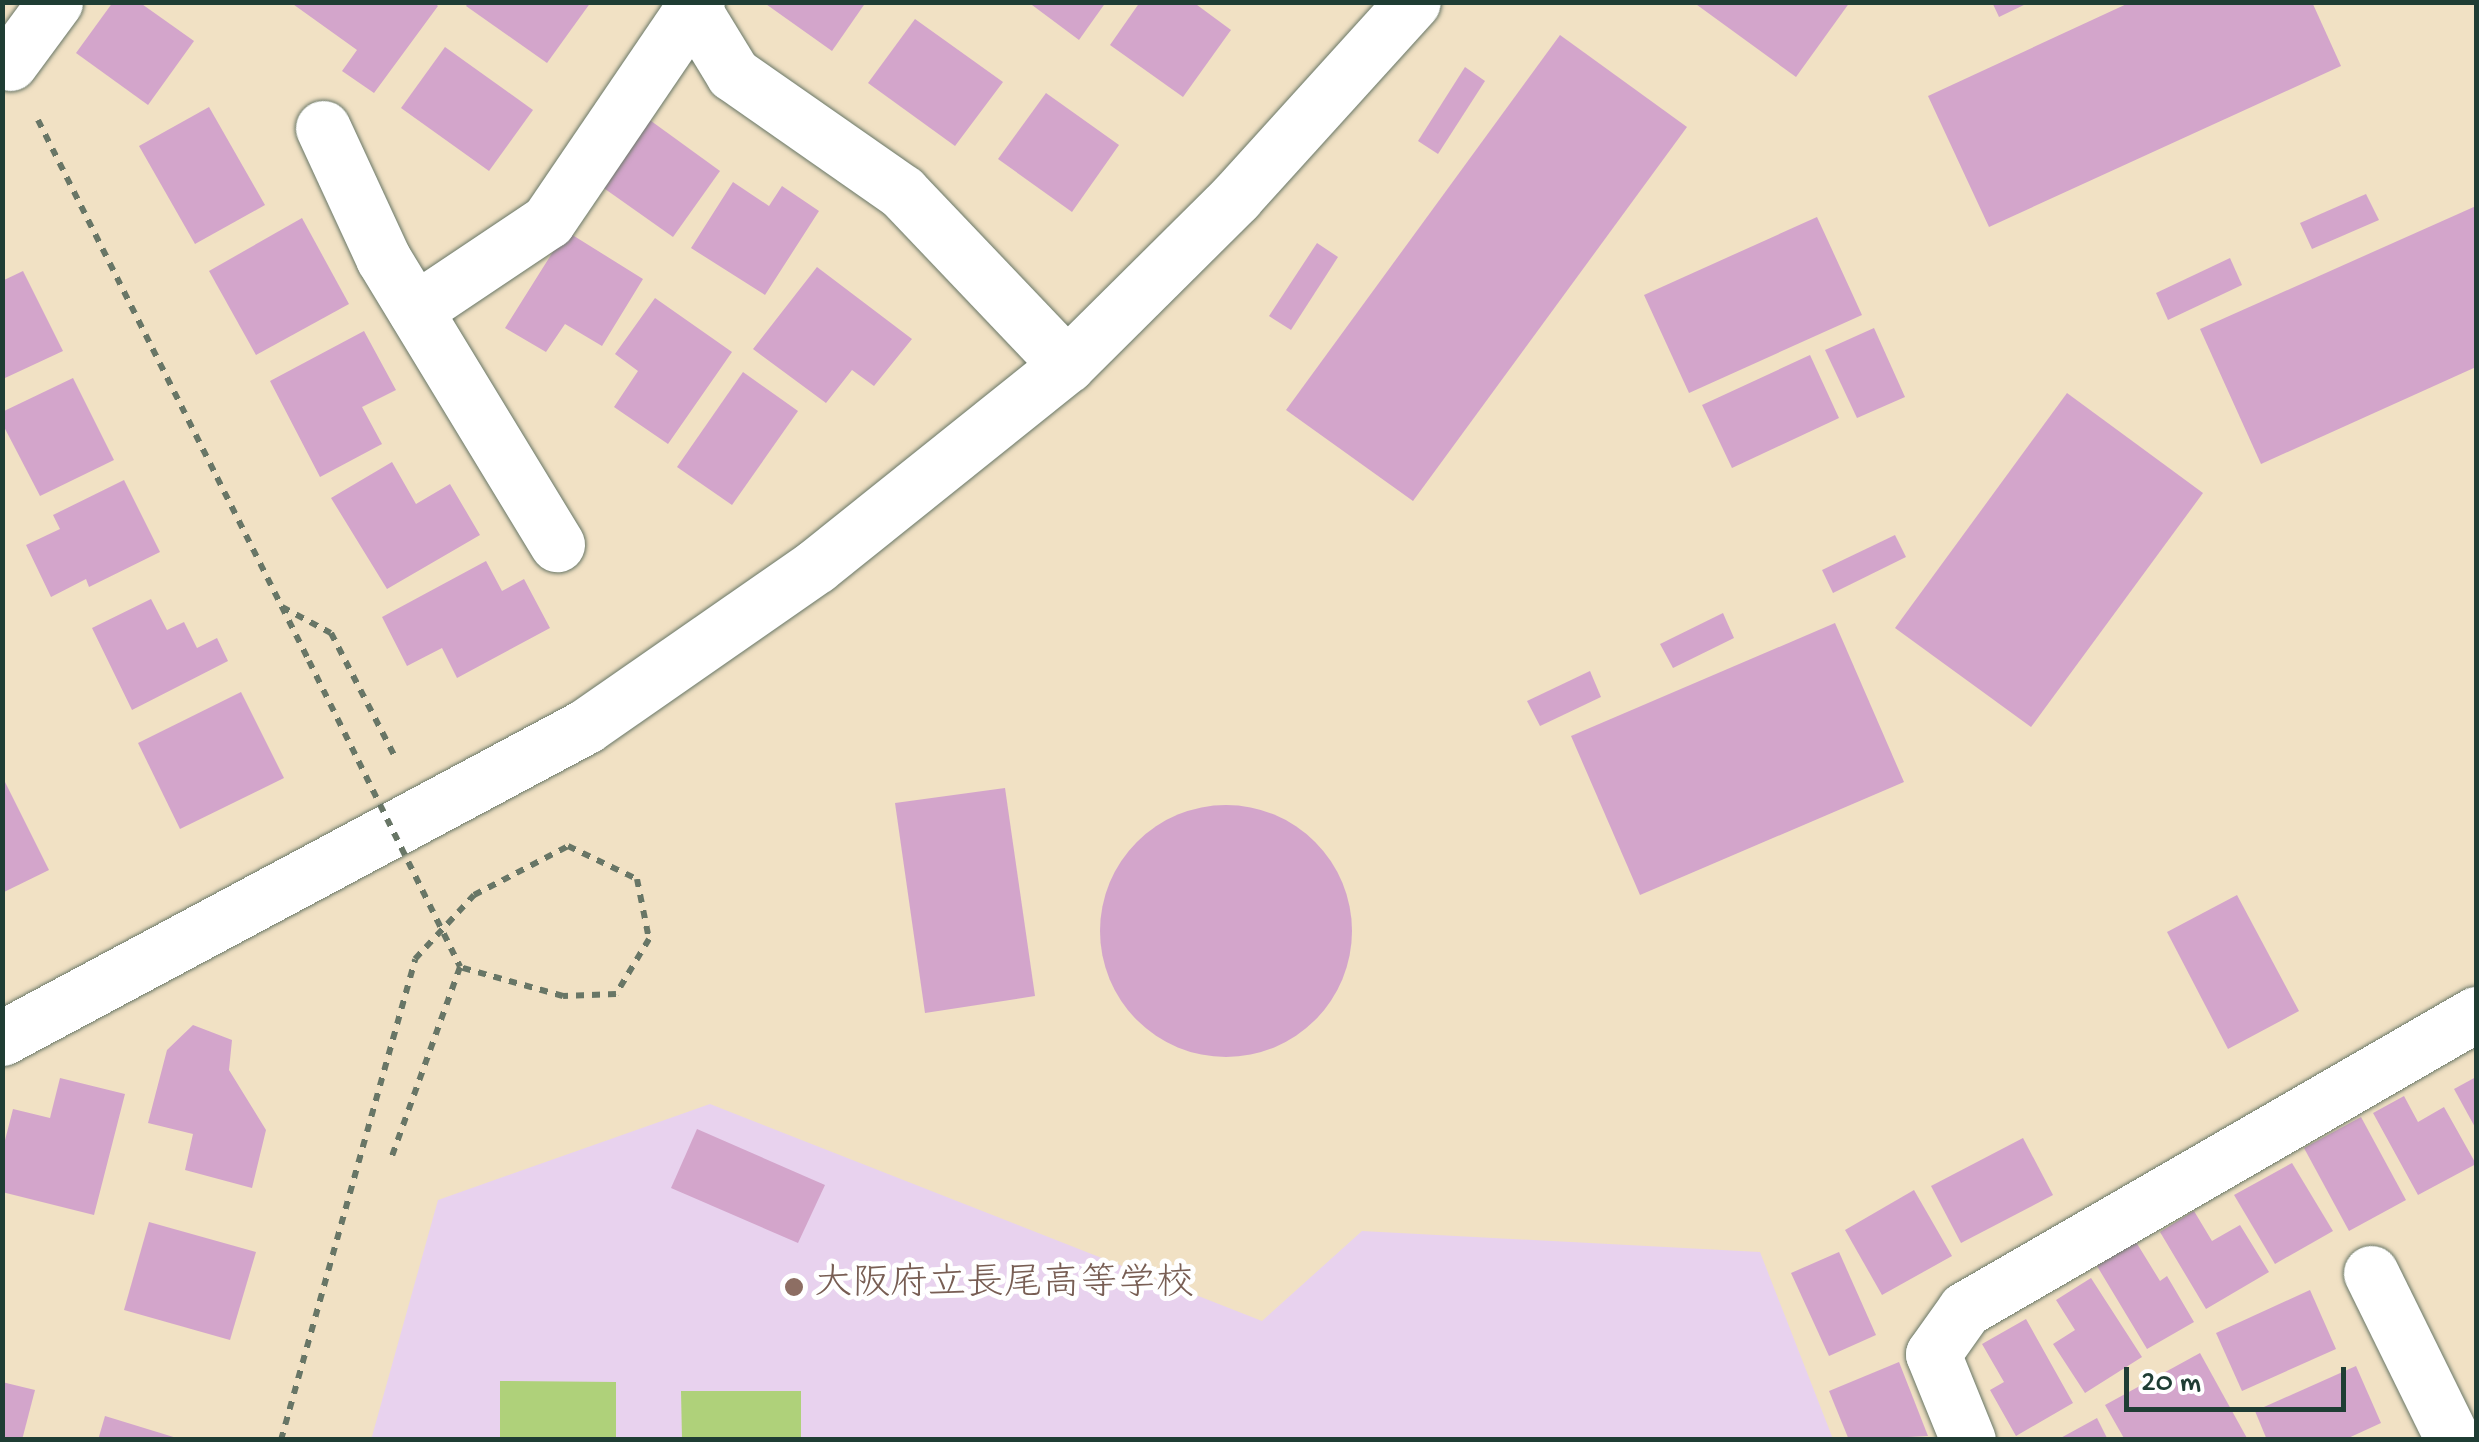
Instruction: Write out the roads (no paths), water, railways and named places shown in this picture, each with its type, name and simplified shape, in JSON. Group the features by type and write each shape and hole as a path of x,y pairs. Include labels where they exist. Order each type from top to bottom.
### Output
{"street":[{"path":"10,63 55,2"},
{"path":"2,1038 586,726 816,566 1067,365 1236,197 1413,2"},
{"path":"415,310 548,221 693,5 734,74 902,192 1067,365"},
{"path":"323,128 382,258 556,544"},
{"path":"1968,1440 1932,1354 1965,1309 2476,1014"},
{"path":"2372,1273 2453,1440"}],"place":[{"name":"大阪府立長尾高等学校","path":"794,1287"}]}
